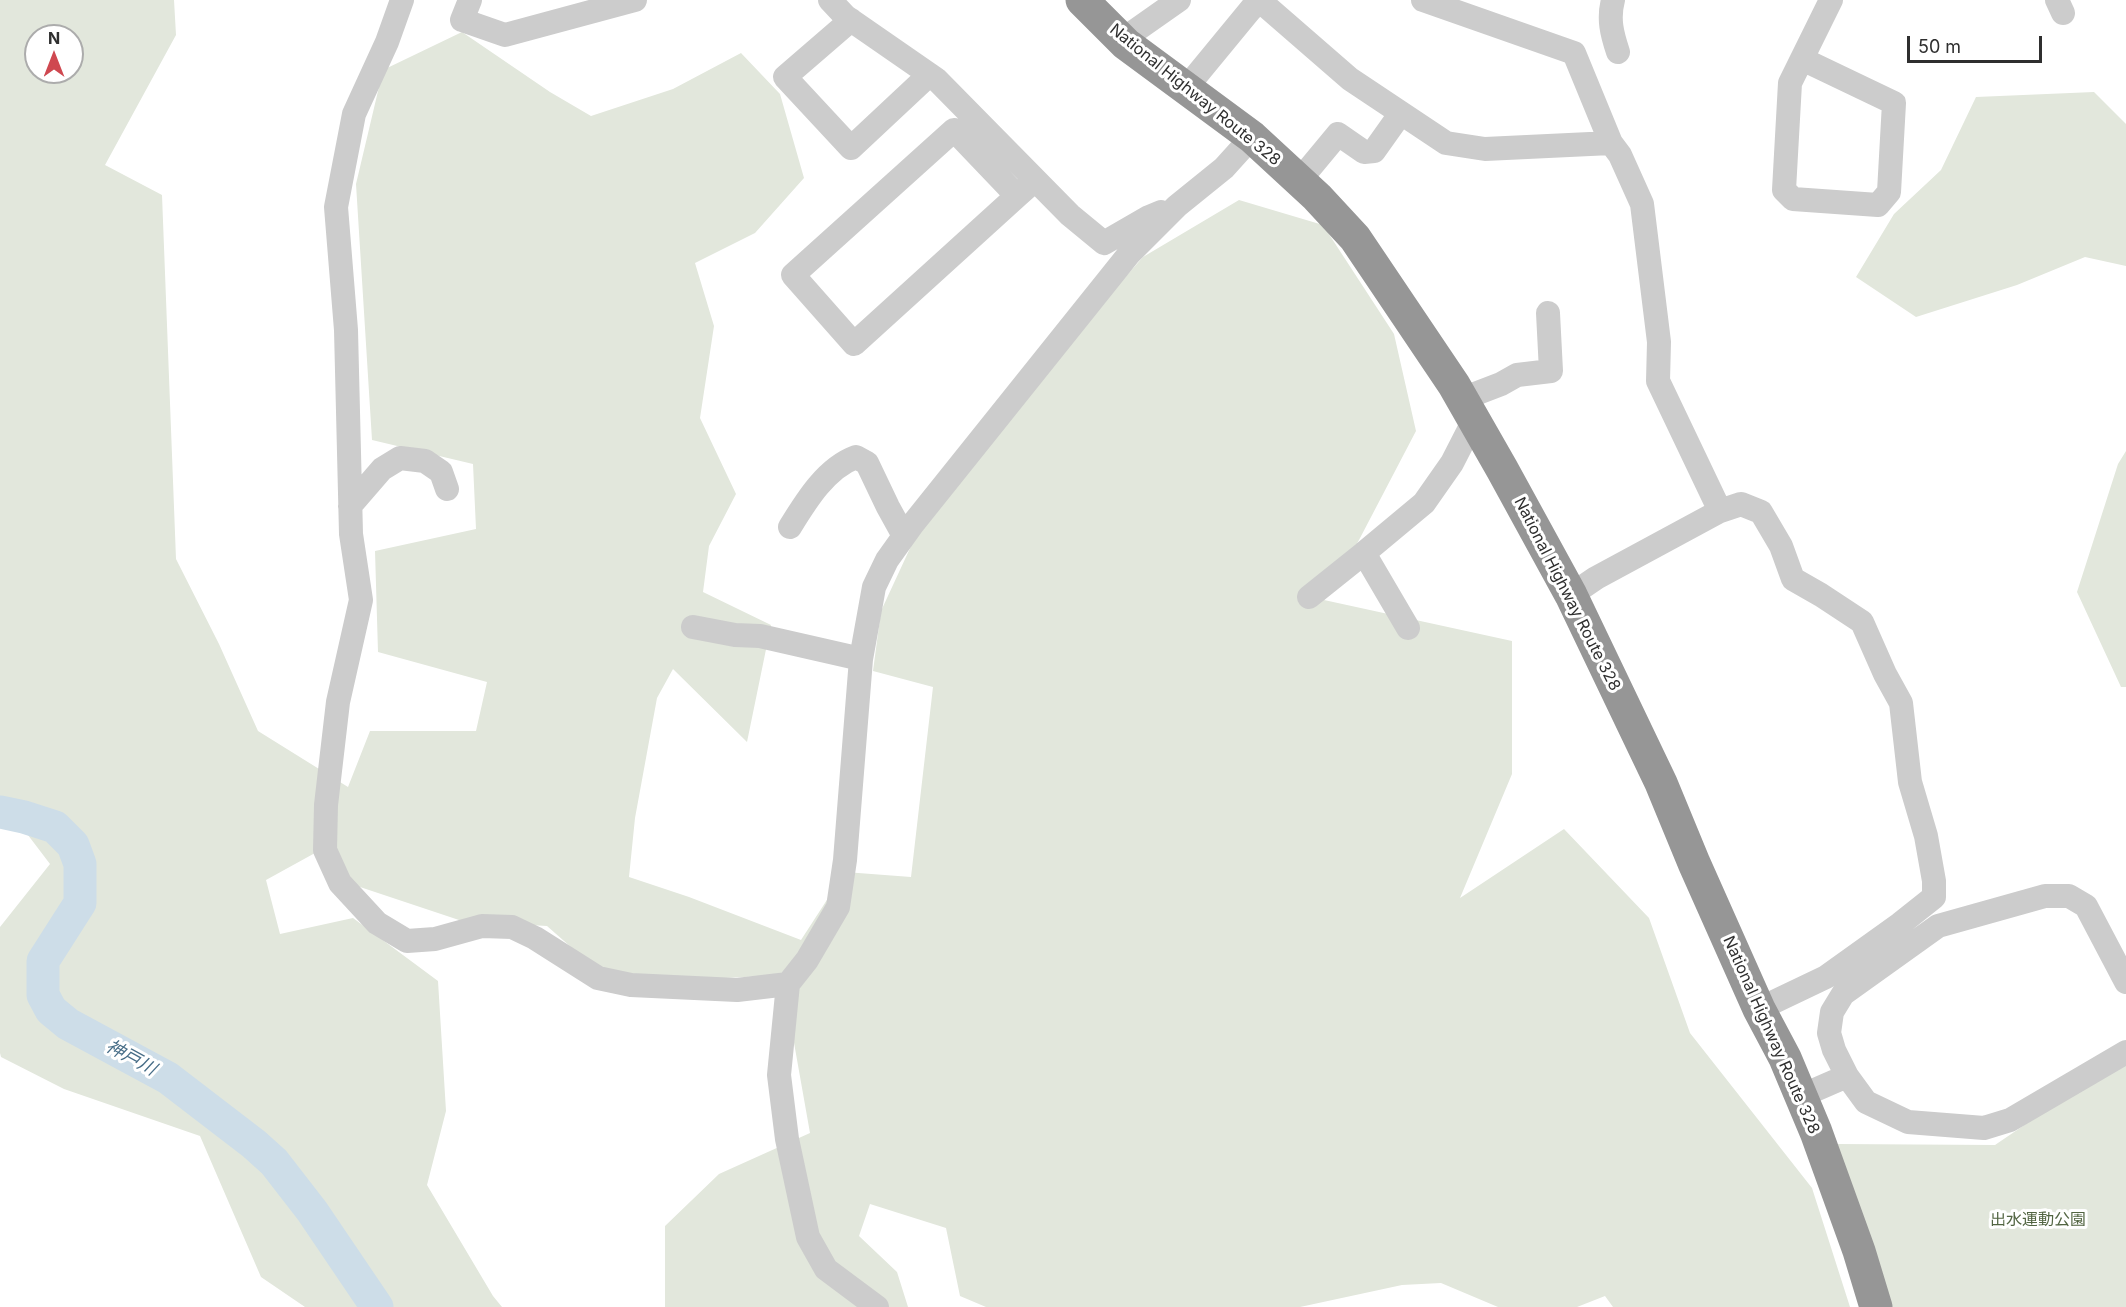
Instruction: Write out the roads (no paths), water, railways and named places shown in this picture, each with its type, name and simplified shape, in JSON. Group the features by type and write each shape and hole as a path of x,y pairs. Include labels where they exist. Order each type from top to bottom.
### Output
{"highway":[{"name":"National Highway Route 328","path":"1082,0 1122,40 1252,137 1355,238 1468,410 1571,595 1661,783 1759,1009 1785,1058 1801,1096 1859,1251 1876,1307"}],"street":[{"path":"402,0 387,42 354,114 336,207 346,330 351,534 361,600 338,702 326,816 325,850 340,883 377,923 408,941 435,939 482,926 512,927 535,938 598,978 609,981 631,985 737,990 788,984"},
{"path":"470,0 462,20 505,35 635,0"},
{"path":"830,0 851,20 936,80 1026,188"},
{"path":"1122,40 1179,0"},
{"path":"1186,88 1260,0 1350,79 1446,143 1485,149 1611,142"},
{"path":"1423,0 1574,53 1611,142 1620,155 1642,204 1659,342 1658,381 1720,511"},
{"path":"1613,0 1610,11 1611,31 1618,52"},
{"path":"1802,58 1894,103 1889,192 1878,205 1793,199 1784,190 1790,83 1802,58 1831,0"},
{"path":"851,20 785,77 851,148 929,75"},
{"path":"1299,181 1338,134 1364,152 1374,151 1401,113"},
{"path":"1026,188 854,344 793,275 954,130 1026,188 1070,215 1104,243 1149,217 1177,206"},
{"path":"877,1307 826,1269 808,1237 788,1139 778,1075 788,984 807,960 838,907 845,860 861,659 874,587 887,560 904,536 1092,298 1129,254 1177,206 1224,168 1252,137"},
{"path":"1309,597 1424,503 1452,463 1468,410 1501,384 1517,375 1551,371 1548,313"},
{"path":"350,506 381,469 400,458 425,461 441,472 447,489"},
{"path":"790,528 807,498 843,462 856,458 867,463 904,536"},
{"path":"1571,595 1596,578 1720,511 1741,504 1761,512 1781,546 1793,579 1862,622 1885,674 1901,703 1910,782 1926,836 1934,881 1934,897 1826,977 1759,1009"},
{"path":"1364,553 1408,628"},
{"path":"693,627 735,635 760,636 861,659"},
{"path":"2126,982 2086,906 2069,896 2044,896 1938,926 1843,994 1832,1012 1829,1033 1834,1050 1847,1076 1866,1102 1908,1122 1984,1128 2010,1120 2126,1052"},
{"path":"1801,1096 1847,1076"}],"waterway":[{"name":"神戸川","path":"0,812 55,827 73,845 80,864 80,903 43,961 43,995 51,1010 68,1024 168,1078 274,1162 312,1211 377,1307"}],"park label":[{"name":"出水運動公園","path":"2038,1220"}]}
